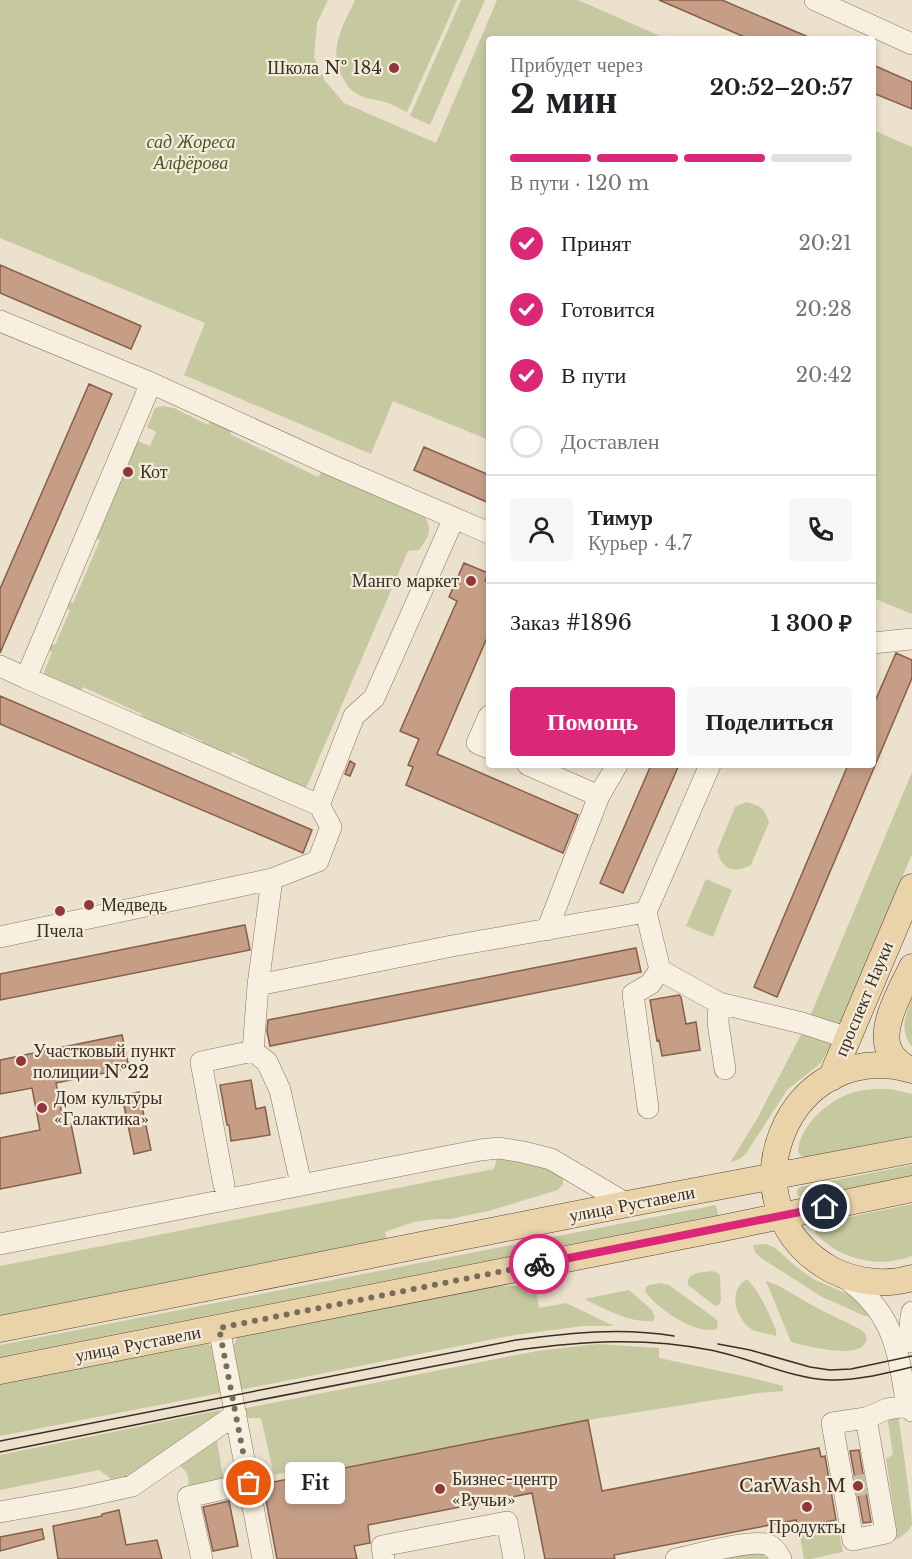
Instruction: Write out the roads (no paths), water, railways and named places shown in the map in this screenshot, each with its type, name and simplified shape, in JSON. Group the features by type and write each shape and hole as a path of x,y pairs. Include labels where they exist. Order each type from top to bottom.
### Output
{"main road":[{"name":"проспект Науки","path":"831,1078 912,888"},
{"name":"проспект Науки","path":"909,1069 890,1054 886,1036 888,1021 912,966"},
{"name":"проспект Науки","path":"909,1069 880,1065 842,1072 807,1095 788,1119 777,1147 774,1176 776,1197 782,1216 792,1234 822,1264 840,1274 874,1282 912,1278"},
{"name":"улица Руставели","path":"0,1329 627,1204 912,1150"},
{"name":"улица Руставели","path":"0,1371 912,1189"}],"street":[{"path":"815,0 912,44"},
{"path":"0,321 151,383 331,465 486,532"},
{"path":"26,678 151,383"},
{"path":"319,805 354,716 374,698 454,518"},
{"path":"876,643 912,639"},
{"path":"0,666 319,805 330,827 318,861 272,879 0,937"},
{"path":"486,723 477,743 486,747"},
{"path":"535,768 599,796"},
{"path":"546,930 599,796 615,768"},
{"path":"709,768 646,912 660,970 719,1003 801,1023 848,1038"},
{"path":"253,1051 258,985 272,879"},
{"path":"258,985 452,946 646,912"},
{"path":"648,1108 633,994 650,984 660,970"},
{"path":"719,1003 718,1023 724,1069"},
{"path":"253,1051 267,1062 280,1090 301,1184"},
{"path":"224,1185 201,1062 253,1051"},
{"path":"0,1244 301,1184 499,1148 551,1159 627,1204"},
{"name":"проспект Науки","path":"840,1274 855,1285 883,1316 896,1347 910,1408"},
{"path":"912,1311 910,1324 912,1342"},
{"path":"219,1328 249,1483 260,1558"},
{"path":"866,1418 859,1485 832,1423 866,1418 886,1409 910,1408"},
{"path":"0,1512 132,1486 236,1414"},
{"path":"202,1559 189,1497 249,1483"},
{"path":"384,1559 382,1546 507,1522 514,1559"},
{"path":"676,1559 753,1543 767,1544 774,1548 781,1559"}],"tunnel":[{"path":"850,1487 866,1484"}],"tram line":[{"path":"0,1441 516,1340 615,1331 674,1336"},
{"path":"0,1452 518,1350 566,1344 638,1342 686,1346 725,1353 801,1376 830,1380 861,1378 912,1367"},
{"path":"718,1344 830,1370 851,1369 912,1356"}],"place":[{"name":"Школа № 184","path":"394,68"},
{"name":"Кот","path":"128,472"},
{"name":"Манго маркет","path":"471,581"},
{"name":"Медведь","path":"89,905"},
{"name":"Пчела","path":"60,911"},
{"name":"Участковый пункт полиции №22","path":"21,1061"},
{"name":"Дом культуры «Галактика»","path":"42,1108"},
{"name":"Fit","path":"249,1483"},
{"name":"CarWash M","path":"858,1486"},
{"name":"Бизнес-центр «Ручьи»","path":"440,1489"},
{"name":"Продукты","path":"807,1507"}],"park label":[{"name":"сад Жореса Алфёрова","path":"191,152"}]}
